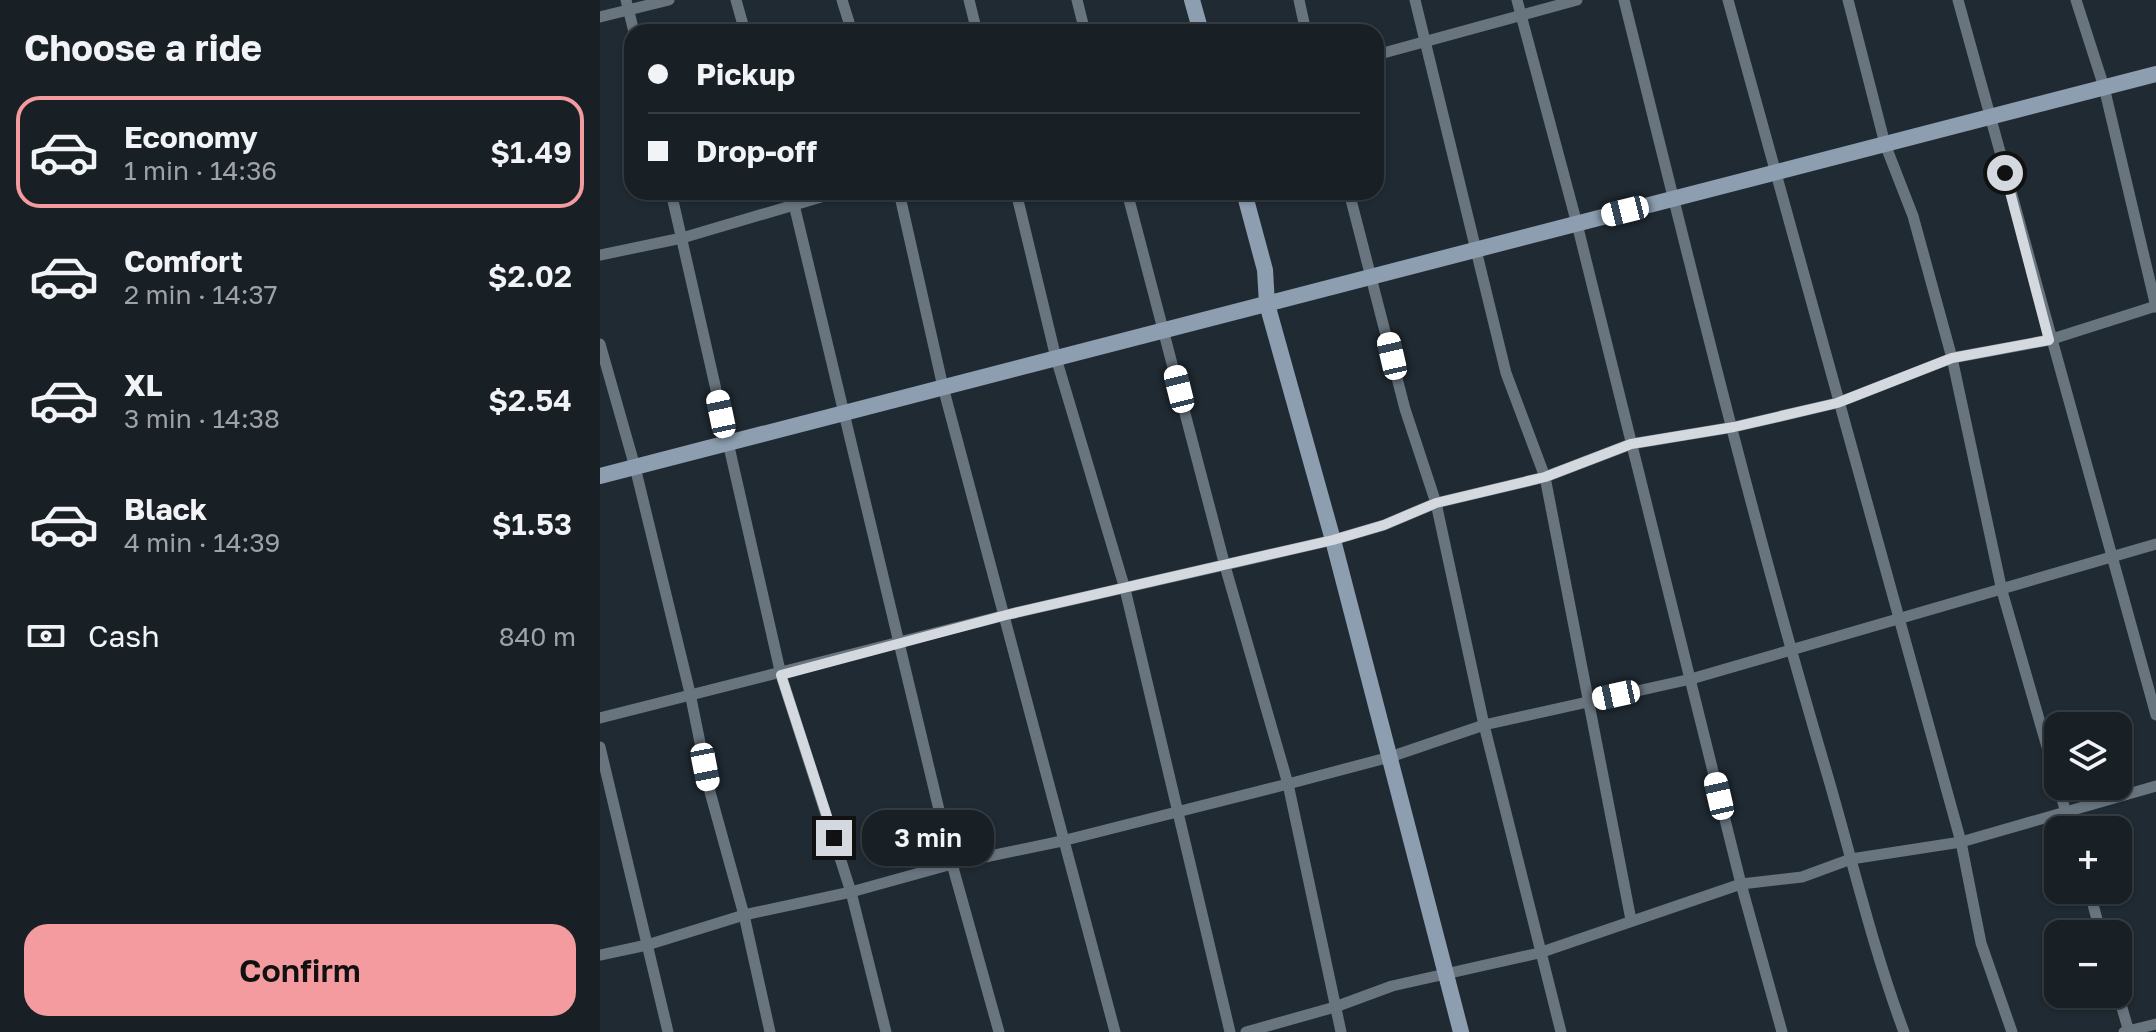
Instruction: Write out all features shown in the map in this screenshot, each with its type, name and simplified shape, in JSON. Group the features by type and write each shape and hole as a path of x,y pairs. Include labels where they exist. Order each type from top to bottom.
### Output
{"street":[{"path":"600,17 627,5 669,0"},
{"path":"736,0 743,24"},
{"path":"842,0 850,24"},
{"path":"969,0 975,24"},
{"path":"1077,0 1083,24"},
{"path":"1192,0 1199,24"},
{"path":"1299,0 1304,24"},
{"path":"1415,0 1506,373 1545,477 1591,700 1631,920"},
{"path":"1517,0 1577,224 1741,884 1782,1032"},
{"path":"1384,53 1577,0"},
{"path":"1624,0 1790,649 1876,957 1904,1032"},
{"path":"1728,0 1896,618 1961,842 1981,943 2012,1032"},
{"path":"1848,0 1885,144 1913,216 1952,358 2002,591 2066,816"},
{"path":"1958,0 2049,340 2113,554 2156,715"},
{"path":"600,718 690,693 781,675 1006,615 1333,540 1384,525 1436,503 1545,477 1631,444 1734,427 1837,403 1952,358 2049,340 2156,306 2104,87 2076,0"},
{"path":"600,476 2156,74"},
{"path":"673,200 781,675 851,892 886,1032"},
{"path":"600,255 682,238 784,200"},
{"path":"793,200 952,864 999,1032"},
{"path":"901,200 943,387 1115,1032"},
{"path":"1018,200 1056,358 1125,589 1230,1032"},
{"path":"1129,200 1225,566 1288,784 1341,1032"},
{"path":"1246,200 1265,270 1267,304 1333,540 1461,1032"},
{"path":"1351,200 1405,409 1436,503 1484,725 1561,1032"},
{"path":"600,344 635,467 690,693 710,792 744,915 770,1032"},
{"path":"600,955 647,945 744,915 851,892 952,864 1062,841 1288,784 1390,757 1484,725 1691,679 2156,544"},
{"path":"600,747 668,1032"},
{"path":"1246,1032 1335,1007 1392,986 1539,953 1741,884 1802,877 1851,859 1961,842 2156,786"},
{"path":"2121,1008 2127,1032 2156,1024"}],"route":[{"path":"834,838 781,675 1006,615 1333,540 1384,525 1436,503 1545,477 1631,444 1734,427 1837,403 1952,358 2049,340 2005,173"}]}
